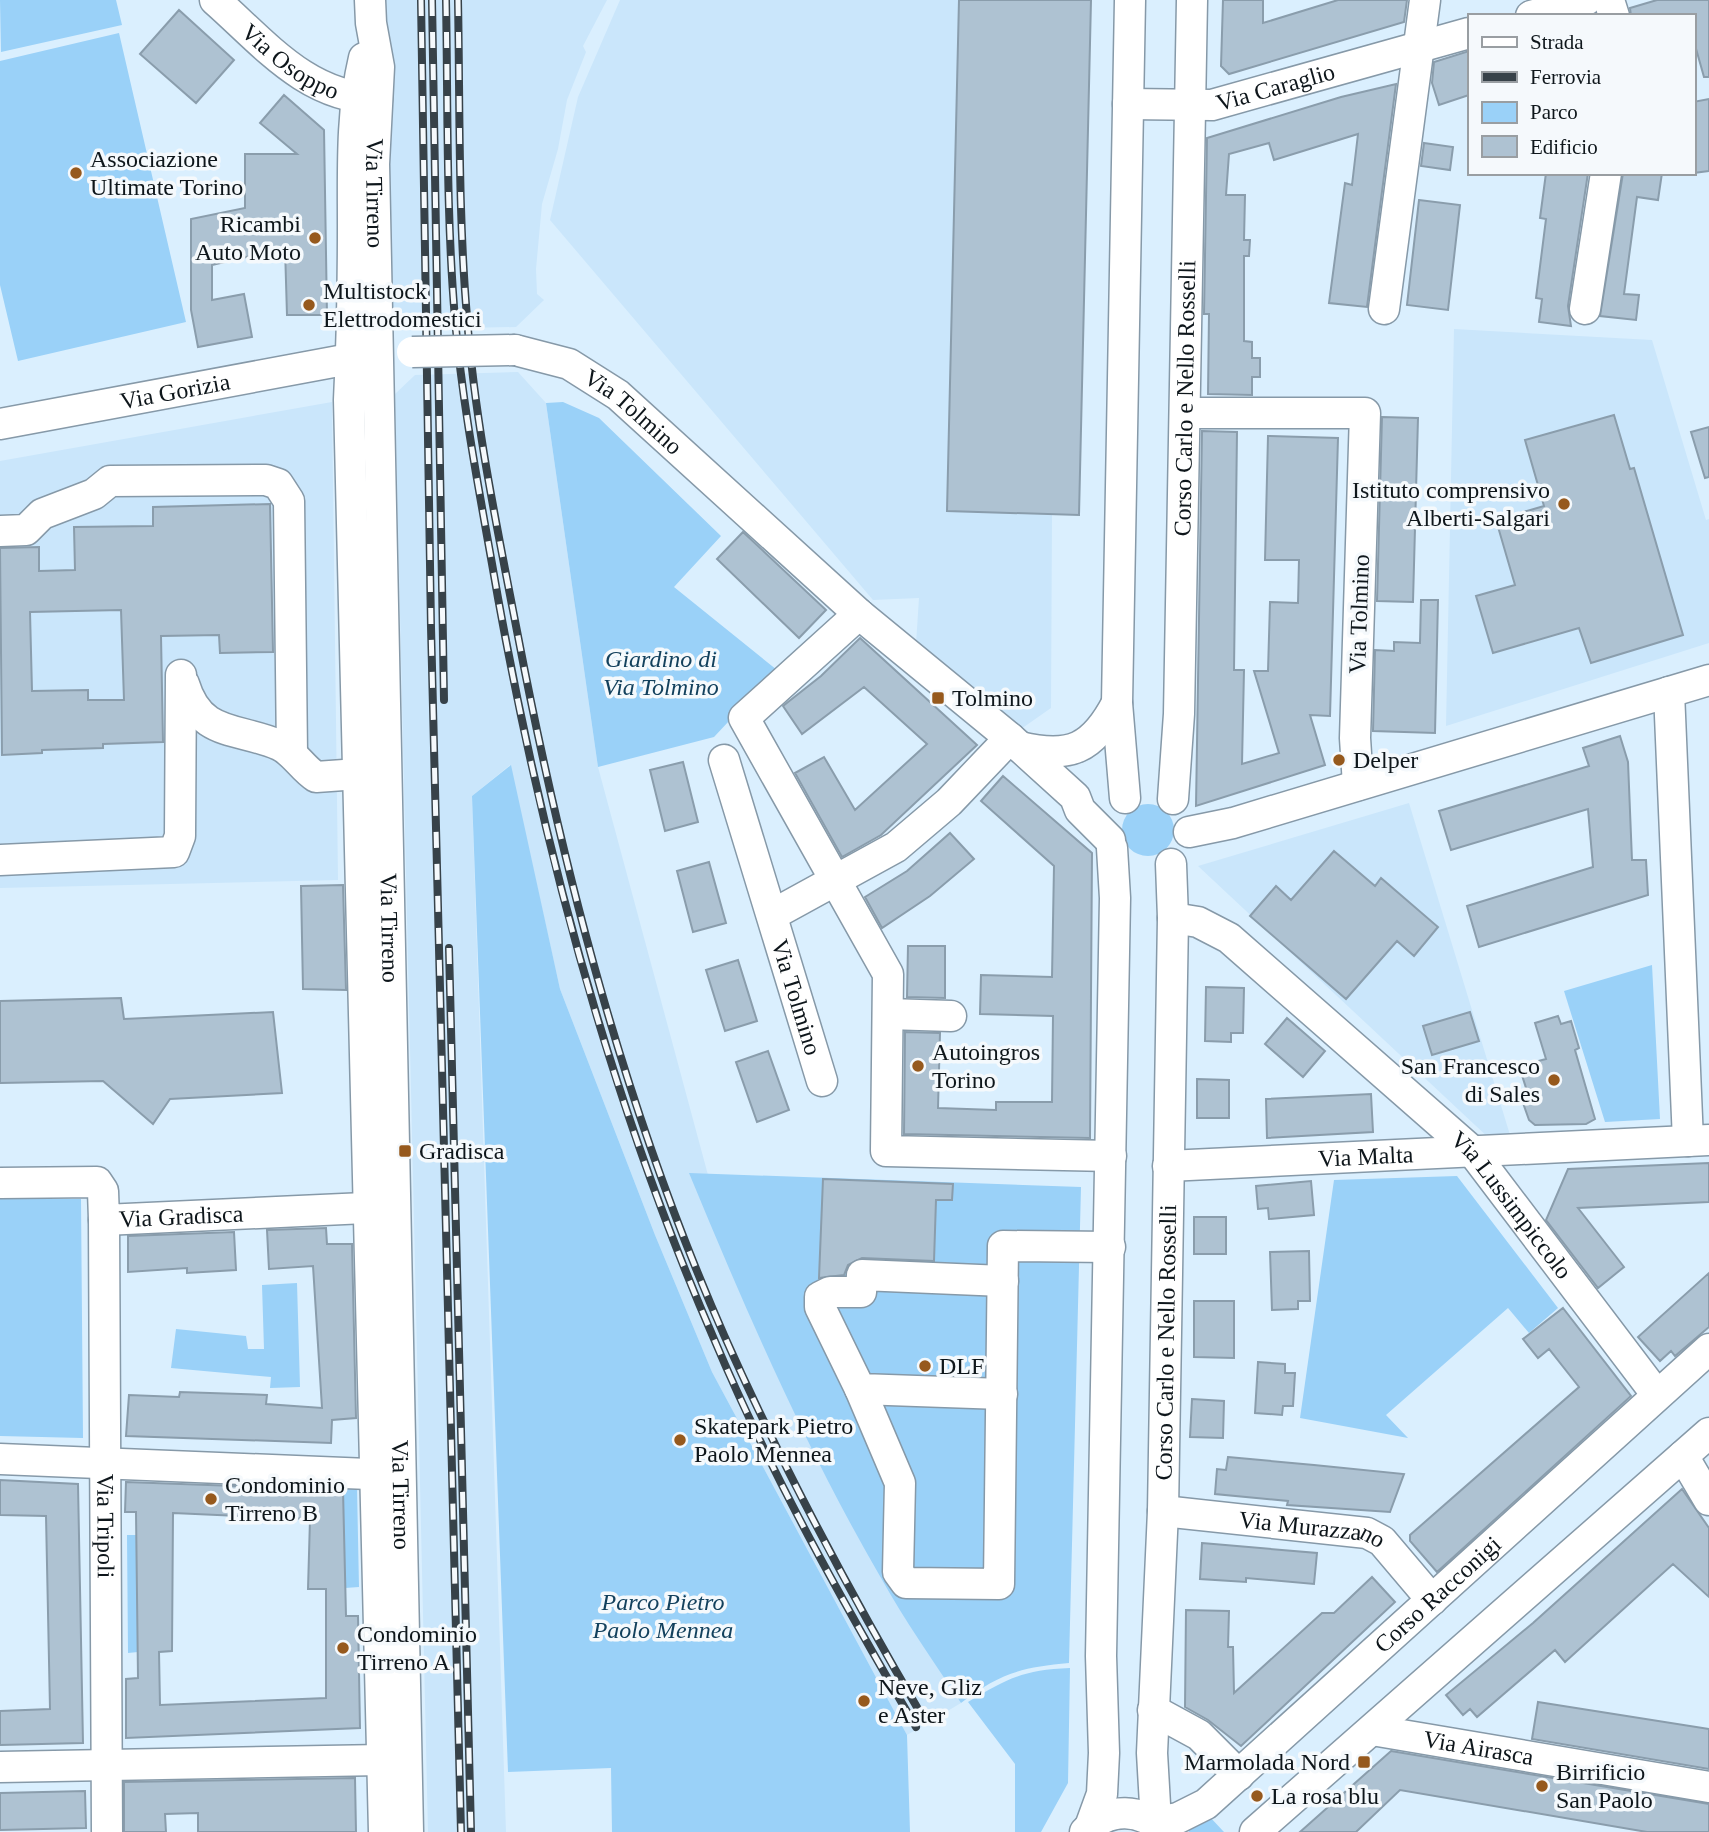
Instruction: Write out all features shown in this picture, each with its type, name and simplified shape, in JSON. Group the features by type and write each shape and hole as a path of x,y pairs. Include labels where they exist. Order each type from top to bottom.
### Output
{"street":[{"name":"Via Osoppo","path":"215,0 305,79 327,91 367,99"},
{"path":"1087,1829 1102,1794 1104,1753 1101,1656 1115,898 1109,822 1123,800 1117,704 1130,0"},
{"name":"Corso Carlo e Nello Rosselli","path":"1173,799 1179,714 1192,0"},
{"path":"1384,309 1425,0"},
{"path":"1538,14 1586,0"},
{"name":"Via Tirreno","path":"371,12 367,99 364,357 381,1207 388,1475 408,1832"},
{"name":"Via Caraglio","path":"1128,104 1190,107 1212,105 1468,33"},
{"path":"1585,309 1606,175"},
{"name":"Via Tolmino","path":"364,357 412,352 515,350 569,364 618,395 859,614 1015,743 1075,797 1080,810 1111,844"},
{"name":"Via Tirreno","path":"364,357 349,400 358,774 381,1207"},
{"name":"Via Gorizia","path":"0,424 364,357"},
{"name":"Via Tolmino","path":"1186,413 1365,412 1355,738 1358,785"},
{"path":"0,531 26,530 42,514 94,494 110,481 266,480 278,484 289,501 292,753"},
{"path":"859,614 744,718 888,974 886,1151 1111,1156"},
{"path":"0,860 174,852 180,836 180,665 189,701 203,718 217,727 279,745 292,753 316,777 358,774"},
{"path":"1189,832 1233,823 1709,680"},
{"name":"Via Malta","path":"1168,1166 1699,1141 1669,692"},
{"path":"1015,743 1048,754 1078,747 1105,726 1117,704"},
{"name":"Via Tolmino","path":"772,915 896,848 1015,743"},
{"name":"Via Tolmino","path":"724,760 822,1080"},
{"path":"1075,797 1123,800 1149,790 1173,799 1185,813 1189,832 1184,850 1171,864 1151,871 1141,870 1123,861 1111,844"},
{"name":"Corso Carlo e Nello Rosselli","path":"1161,1827 1152,1793 1153,1710 1163,1511 1173,918 1171,864"},
{"name":"Via Lussimpiccolo","path":"1173,918 1198,922 1229,937 1472,1151 1657,1395"},
{"path":"888,1014 951,1016"},
{"name":"Via Gradisca","path":"0,1184 97,1182 103,1191 104,1220 381,1207"},
{"name":"Via Tripoli","path":"104,1220 107,1832"},
{"path":"1003,1281 862,1275 861,1292 830,1292 821,1297 820,1307 860,1389 900,1483 898,1573 906,1583 999,1584 1002,1394 1003,1281 1003,1246 1110,1247"},
{"name":"Corso Racconigi","path":"1161,1827 1193,1812 1239,1774 1709,1349"},
{"path":"860,1389 1002,1394"},
{"path":"1262,1830 1709,1433"},
{"path":"1683,1456 1709,1500"},
{"path":"0,1459 388,1475"},
{"name":"Via Tirreno","path":"384,1832 382,1760 388,1475"},
{"name":"Via Murazzano","path":"1163,1511 1367,1533 1382,1541 1432,1600"},
{"path":"1153,1710 1199,1735 1239,1774"},
{"name":"Via Airasca","path":"1372,1730 1709,1787"},
{"path":"0,1767 382,1760"},
{"path":"1087,1829 1102,1817 1125,1812 1161,1827"}],"shaded area":[{"path":"383,0 607,0 583,46 586,52 567,100 558,149 542,204 536,269 537,294 544,300 516,327 411,329 387,304"},
{"path":"620,0 1091,0 1052,515 1051,708 1021,729 916,644 919,598 873,600 550,220 578,97"},
{"name":"Istituto comprensivo Alberti-Salgari","path":"1454,329 1652,340 1706,520 1709,519 1709,643 1446,726"},
{"path":"518,372 546,403 598,767 708,1175 690,1174 881,1578 961,1703 907,1735 712,1372 655,1235 560,989 510,765 472,796 506,1832 428,1832 395,394 415,375"},
{"path":"332,402 338,880 0,888 0,461"},
{"path":"1409,803 1510,1135 1491,1140 1198,866"}],"green space":[{"path":"0,0 116,0 122,25 1,52"},
{"name":"Associazione Ultimate Torino","path":"119,33 186,322 18,361 0,285 0,61"},
{"name":"Giardino di Via Tolmino","path":"563,402 599,418 721,536 674,587 777,670 714,737 598,767 546,403"},
{"name":"Parco Pietro Paolo Mennea","path":"511,765 560,989 655,1235 712,1372 907,1735 910,1832 612,1832 611,1768 508,1772 472,796"},
{"path":"1148,804 1158,806 1166,812 1172,820 1172,840 1166,848 1158,854 1148,856 1138,854 1130,848 1124,840 1122,830 1124,820 1130,812 1138,806"},
{"path":"1652,965 1660,1119 1605,1122 1564,991"},
{"name":"DLF","path":"689,1173 1081,1187 1069,1663 1011,1674 987,1685 961,1703 890,1594 827,1480 755,1328"},
{"path":"1457,1176 1558,1308 1529,1333 1508,1308 1386,1415 1408,1438 1300,1418 1334,1180"},
{"path":"0,1199 81,1199 83,1438 0,1436"},
{"path":"297,1283 300,1387 270,1388 271,1377 171,1368 176,1329 246,1336 248,1349 264,1349 262,1285"},
{"path":"343,1487 357,1487 359,1587 345,1588"},
{"path":"127,1535 137,1535 138,1652 128,1653"},
{"path":"1070,1668 1068,1783 1041,1832 1015,1832 1015,1764 968,1702 994,1687 1028,1673"},
{"path":"1209,1816 1224,1832 1189,1832 1188,1830"}],"building":[{"path":"959,0 1091,0 1079,515 947,511"},
{"path":"1223,0 1263,0 1263,23 1338,0 1407,0 1404,22 1229,74 1221,66"},
{"path":"1657,0 1709,0 1709,77 1704,77 1695,45 1695,14 1631,14 1630,8"},
{"path":"179,10 234,60 196,103 140,54"},
{"path":"1468,51 1468,95 1439,105 1432,83 1434,62"},
{"path":"1396,84 1367,307 1329,303 1345,183 1352,185 1358,134 1274,160 1269,143 1229,154 1226,195 1245,195 1244,240 1250,240 1249,256 1244,256 1244,341 1252,342 1252,358 1260,358 1260,377 1252,377 1252,395 1208,394 1209,314 1204,314 1207,138 1341,97"},
{"path":"284,95 324,130 327,315 287,315 285,248 212,265 212,300 244,294 252,337 198,347 191,310 191,219 245,208 245,154 297,154 260,123"},
{"path":"1709,99 1709,171 1695,173 1695,102"},
{"path":"1424,143 1453,147 1450,170 1421,166"},
{"path":"1546,175 1588,175 1568,306 1571,326 1539,322 1542,299 1536,298 1546,219 1540,218"},
{"path":"1623,175 1662,175 1658,200 1637,197 1624,294 1639,295 1636,320 1600,316"},
{"path":"1419,200 1460,205 1448,310 1407,305"},
{"path":"1614,415 1630,469 1634,468 1683,635 1591,663 1579,628 1493,653 1476,596 1515,585 1496,520 1544,506 1525,440"},
{"path":"1382,417 1418,418 1413,602 1377,601"},
{"path":"1709,427 1709,477 1705,478 1691,432"},
{"path":"1202,431 1237,432 1234,670 1244,670 1242,764 1279,753 1254,671 1268,671 1270,602 1298,603 1299,560 1265,560 1268,436 1338,438 1330,716 1310,715 1325,765 1196,806"},
{"path":"270,504 273,652 220,653 219,635 161,636 163,742 103,744 103,748 42,750 42,753 2,755 0,548 39,547 39,571 75,570 74,527 153,526 153,507","holes":["121,610 124,700 88,700 88,690 32,691 30,612"]},
{"path":"743,532 826,610 799,638 717,559"},
{"path":"1421,600 1438,600 1435,733 1373,731 1375,650 1394,651 1394,642 1420,643"},
{"path":"860,638 977,745 881,835 842,857 795,773 824,757 855,810 927,744 864,687 802,734 783,706 821,676"},
{"path":"1620,736 1628,762 1632,860 1646,860 1648,895 1479,947 1467,906 1593,867 1588,809 1451,850 1439,811 1589,766 1583,748"},
{"path":"683,762 698,822 665,831 650,770"},
{"path":"1003,776 1092,853 1090,1138 904,1134 905,1032 940,1033 938,1108 996,1110 996,1102 1052,1102 1053,1016 980,1014 981,975 1052,977 1054,866 981,801"},
{"path":"950,833 974,859 930,896 882,928 865,897 907,871"},
{"path":"1334,851 1375,886 1381,878 1438,927 1414,956 1397,941 1346,999 1250,916 1276,886 1291,900"},
{"path":"709,862 726,923 693,932 677,871"},
{"path":"343,885 346,990 303,989 301,886"},
{"path":"908,946 945,946 945,998 907,997"},
{"path":"738,960 757,1021 725,1031 706,970"},
{"path":"1206,987 1244,988 1243,1033 1231,1033 1231,1042 1205,1041"},
{"path":"121,998 124,1019 273,1012 282,1093 170,1099 153,1124 103,1081 0,1083 0,1001"},
{"path":"1470,1012 1479,1041 1432,1055 1423,1026"},
{"name":"San Francesco di Sales","path":"1558,1016 1561,1024 1571,1021 1579,1048 1575,1050 1595,1119 1586,1124 1535,1125 1529,1120 1522,1100 1527,1091 1519,1066 1546,1059 1535,1023"},
{"path":"1287,1018 1325,1051 1303,1077 1265,1044"},
{"path":"768,1051 789,1110 757,1122 736,1062"},
{"path":"1197,1079 1229,1080 1229,1118 1197,1118"},
{"path":"1371,1094 1373,1132 1267,1138 1266,1099"},
{"path":"1709,1163 1709,1202 1578,1208 1624,1267 1598,1288 1546,1220 1568,1169"},
{"path":"823,1179 953,1184 952,1200 936,1200 934,1261 862,1258 848,1265 844,1275 819,1278"},
{"path":"1311,1181 1314,1215 1269,1219 1268,1208 1258,1209 1256,1186"},
{"path":"1194,1217 1226,1217 1226,1254 1194,1254"},
{"path":"326,1228 327,1244 352,1244 356,1418 332,1420 331,1443 126,1436 129,1395 179,1397 180,1392 267,1395 266,1404 322,1408 313,1266 269,1269 267,1230"},
{"path":"234,1232 236,1270 187,1273 187,1268 128,1272 128,1236"},
{"path":"1309,1251 1310,1301 1298,1301 1298,1309 1272,1310 1270,1252"},
{"path":"1709,1273 1709,1327 1675,1356 1671,1351 1660,1361 1638,1337"},
{"path":"1194,1301 1234,1301 1234,1358 1194,1357"},
{"path":"1563,1308 1631,1396 1437,1572 1410,1541 1410,1535 1579,1387 1549,1349 1538,1358 1523,1339"},
{"path":"1258,1362 1285,1364 1285,1373 1295,1373 1293,1406 1283,1406 1282,1415 1255,1413"},
{"path":"1192,1399 1224,1401 1223,1438 1190,1437"},
{"path":"1228,1457 1404,1474 1390,1512 1287,1505 1288,1501 1215,1494 1217,1469 1226,1470"},
{"path":"0,1480 78,1484 83,1743 0,1745 0,1711 50,1709 46,1516 0,1515"},
{"path":"126,1482 343,1490 346,1616 358,1616 360,1728 126,1738 126,1679 138,1678 136,1512 125,1512","holes":["173,1513 310,1519 308,1589 326,1589 326,1698 160,1705 159,1652 172,1651"]},
{"path":"1682,1489 1709,1528 1709,1597 1673,1564 1565,1662 1555,1650 1477,1717 1470,1709 1463,1715 1446,1695 1533,1623"},
{"path":"1202,1543 1317,1553 1314,1584 1246,1578 1246,1582 1200,1579"},
{"path":"1372,1577 1395,1602 1241,1746 1208,1720 1185,1707 1186,1610 1229,1611 1228,1647 1233,1647 1234,1693 1322,1613 1334,1613"},
{"path":"1538,1702 1709,1729 1709,1769 1532,1739"},
{"path":"1391,1751 1709,1804 1709,1832 1647,1832 1400,1790 1356,1832 1300,1832"},
{"path":"355,1778 356,1832 198,1832 198,1813 165,1814 166,1832 124,1832 124,1782"},
{"path":"85,1791 86,1828 0,1830 0,1793"}],"railway":[{"path":"421,0 431,627 461,1832"},
{"path":"432,0 444,700"},
{"path":"446,0 450,239 463,389 516,693 559,882 585,975 643,1159 714,1339 783,1488 916,1727"},
{"path":"458,0 462,238 475,396 494,514 535,721 555,811 601,989 656,1164 724,1335 819,1531 925,1721"},
{"path":"449,948 471,1832"}],"place":[{"name":"Associazione Ultimate Torino","path":"76,173"},
{"name":"Ricambi Auto Moto","path":"315,238"},
{"name":"Multistock Elettrodomestici","path":"309,305"},
{"name":"Istituto comprensivo Alberti-Salgari","path":"1564,504"},
{"name":"Tolmino","path":"938,698"},
{"name":"Delper","path":"1339,760"},
{"name":"Autoingros Torino","path":"918,1066"},
{"name":"San Francesco di Sales","path":"1554,1080"},
{"name":"Gradisca","path":"405,1151"},
{"name":"DLF","path":"925,1366"},
{"name":"Skatepark Pietro Paolo Mennea","path":"680,1440"},
{"name":"Condominio Tirreno B","path":"211,1499"},
{"name":"Condominio Tirreno A","path":"343,1648"},
{"name":"Neve, Gliz e Aster","path":"864,1701"},
{"name":"Marmolada Nord","path":"1364,1762"},
{"name":"Birrificio San Paolo","path":"1542,1786"},
{"name":"La rosa blu","path":"1257,1796"}]}
